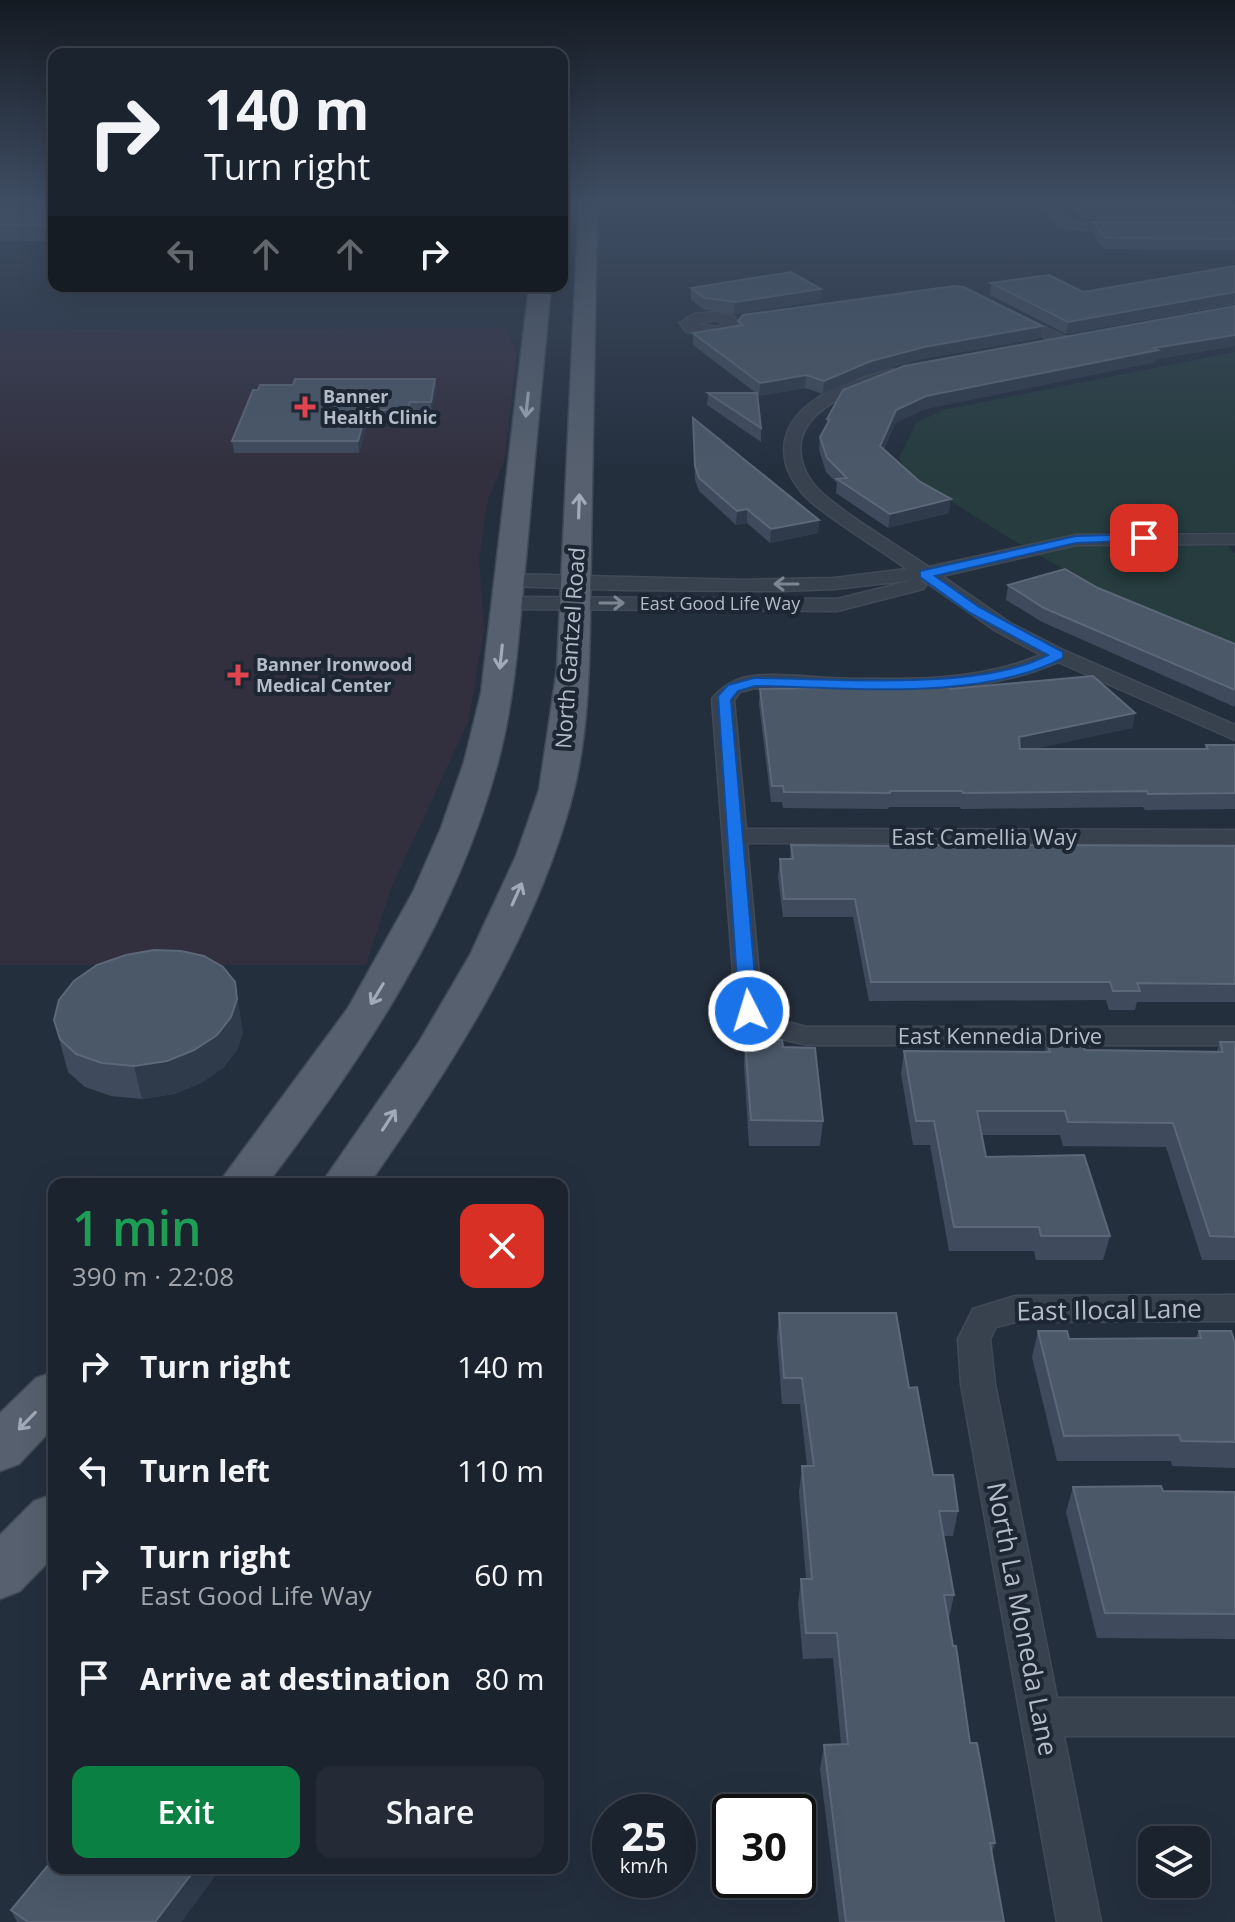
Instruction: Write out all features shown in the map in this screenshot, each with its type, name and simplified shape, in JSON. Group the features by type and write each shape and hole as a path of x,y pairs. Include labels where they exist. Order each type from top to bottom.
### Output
{"main road":[{"name":"North Gantzel Road","path":"348,1178 378,1137 463,1000 532,862 552,807 569,719 587,290"},
{"path":"246,1178 323,1077 365,1014 407,943 465,818 487,749 497,693 539,292"},
{"path":"534,338 586,338"},
{"path":"0,1448 48,1399"},
{"path":"0,1573 48,1524"}],"street":[{"path":"999,309 1070,340 1033,347"},
{"path":"916,369 861,383 823,400 800,425 791,446 791,456 800,478 815,496 975,610 1058,655 1235,733"},
{"name":"East Good Life Way","path":"507,592 576,593 824,584 899,573 924,574 1076,540 1235,539"},
{"name":"East Good Life Way","path":"576,593 721,604 745,615 782,622 808,621 831,616 837,605 917,585 924,574"},
{"path":"824,584 837,605"},
{"path":"733,836 723,699 733,688 754,682 970,681 1038,666 1058,655"},
{"name":"East Camellia Way","path":"733,836 1235,837"},
{"name":"East Kennedia Drive","path":"733,836 749,1011 766,1026 807,1036 1235,1036"},
{"name":"East Ilocal Lane","path":"984,1318 1015,1309 1235,1308"},
{"name":"North La Moneda Lane","path":"984,1318 974,1339 978,1384 1079,1922"},
{"path":"1040,1717 1235,1717"}],"shaded area":[{"name":"Banner Ironwood Medical Center","path":"506,328 517,353 504,462 488,499 479,560 484,629 469,720 392,886 366,965 0,965 0,329"}],"green space":[{"path":"1235,352 1235,532 1105,532 1117,544 1228,546 1235,554 1235,652 1118,600 1009,538 907,473 899,458 916,423 943,410"}],"building":[{"path":"693,290 816,290 735,302 705,298"},
{"path":"927,290 969,290 1042,326 924,347 871,361 824,381 806,375 760,383 693,333 743,325 738,321 743,315"},
{"path":"1004,290 1235,290 1068,322"},
{"path":"1235,306 1235,335 1154,348 1158,350 926,396 896,410 880,446 919,481 951,499 890,514 837,479 847,478 827,458 820,437 843,390 904,366"},
{"path":"295,379 435,379 431,402 410,402 408,410 367,410 358,441 232,441 253,390 258,390 260,385 293,385"},
{"path":"708,393 757,393 761,428"},
{"path":"693,418 819,520 771,529 747,509 737,511 699,478 695,466"},
{"path":"1065,569 1098,588 1235,644 1235,690 1044,608 1008,585"},
{"path":"1093,676 1135,713 1019,737 1020,749 1208,749 1206,745 1235,745 1235,793 784,792 783,786 772,786 760,689 830,688 829,683 851,683 852,689 922,689 921,683 948,683 950,689"},
{"path":"1025,838 1027,845 1235,846 1235,984 1137,983 1140,991 1113,991 1110,982 871,982 855,899 784,899 780,859 793,859 791,845 909,846 994,843 993,839"},
{"path":"154,950 204,956 223,967 235,982 237,999 231,1017 217,1035 194,1050 167,1061 134,1066 102,1063 76,1054 60,1039 54,1020 59,1000 74,981 97,965"},
{"path":"745,1040 782,1040 783,1047 815,1048 823,1121 751,1120"},
{"path":"1047,1042 1082,1043 1085,1050 1223,1052 1220,1042 1235,1042 1235,1237 1210,1236 1173,1123 1068,1122 1065,1111 977,1111 986,1157 1084,1155 1110,1236 1041,1236 1039,1227 954,1227 934,1121 916,1121 904,1051 1050,1052"},
{"path":"779,1313 896,1313 909,1388 917,1387 933,1475 953,1475 958,1511 939,1511 954,1595 944,1595 953,1646 956,1646 970,1743 977,1743 995,1843 990,1843 1004,1922 846,1922 824,1745 848,1744 837,1633 806,1633 801,1579 812,1579 802,1466 814,1466 802,1378 784,1378"},
{"path":"1038,1331 1067,1331 1069,1339 1201,1338 1199,1331 1231,1331 1235,1343 1235,1442 1181,1441 1179,1435 1064,1436"},
{"path":"1161,1486 1163,1491 1235,1492 1235,1614 1105,1613 1073,1487"},
{"path":"48,1865 48,1874 191,1874 155,1922 28,1922 11,1910"}],"place":[{"name":"Banner Health Clinic","path":"305,407"},
{"name":"Banner Ironwood Medical Center","path":"238,675"}],"route":[{"path":"749,1011 723,699 733,688 754,682 970,681 1038,666 1058,655 1003,627 924,574 1051,544 1144,538"}]}
